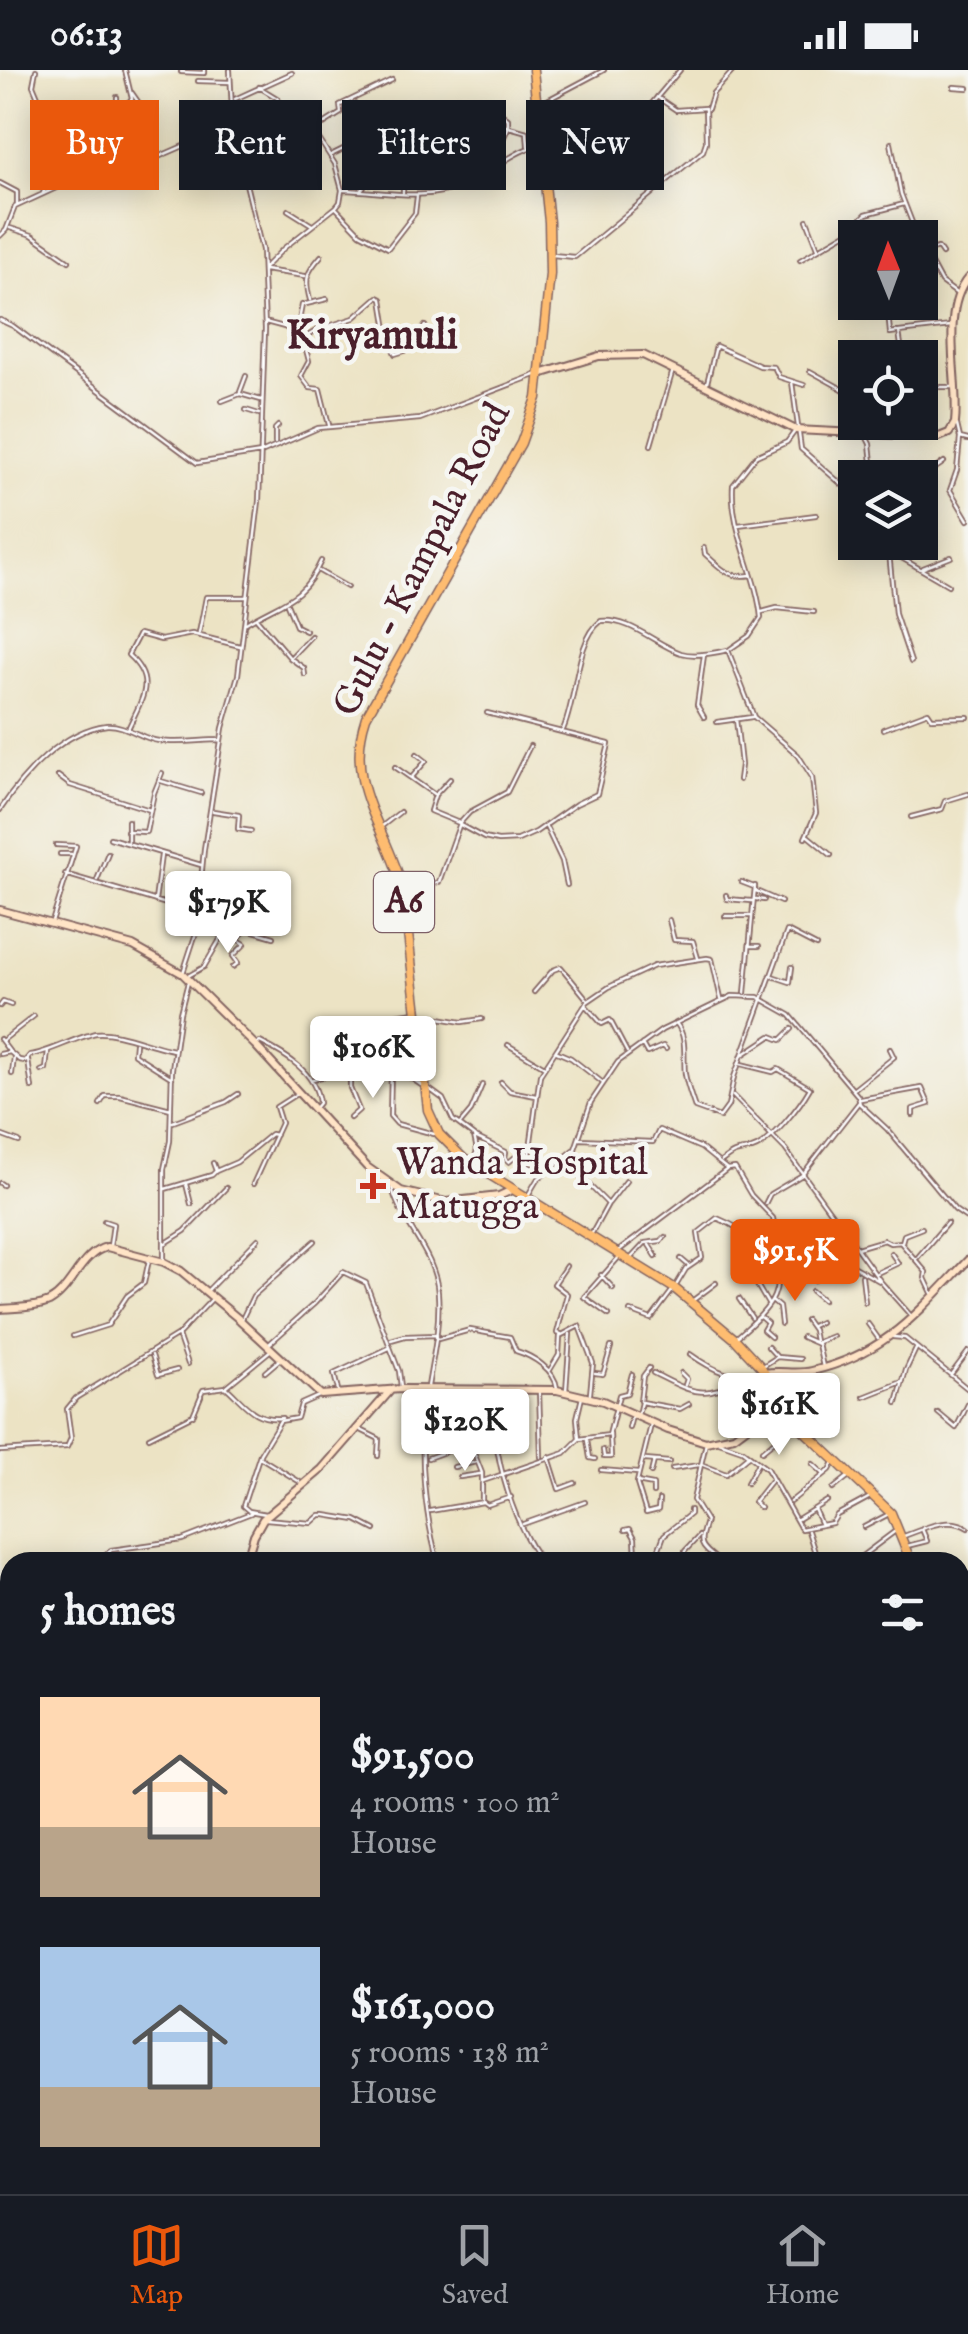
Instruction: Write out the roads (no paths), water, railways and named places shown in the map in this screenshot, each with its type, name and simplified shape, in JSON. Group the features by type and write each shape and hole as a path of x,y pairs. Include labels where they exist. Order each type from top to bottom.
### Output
{"main road":[{"name":"Gulu - Kampala Road","path":"533,70 536,100"},
{"name":"Gulu - Kampala Road","path":"439,1134 428,1110 424,1085 403,893 396,866 366,798 358,770 358,750 366,718 521,442 532,415 540,374 550,255 545,190"},
{"path":"439,1134 473,1165 674,1288 735,1339 796,1423 890,1513 908,1552"}],"street":[{"path":"36,70 33,85 38,96"},
{"path":"125,70 132,100"},
{"path":"180,72 204,70"},
{"path":"230,70 233,100 292,72"},
{"path":"548,100 604,70"},
{"path":"655,100 680,70"},
{"path":"550,255 575,256 703,151 706,110 715,91 734,70"},
{"path":"187,78 188,72"},
{"path":"322,126 337,117 340,105 392,80"},
{"path":"198,81 232,82"},
{"path":"260,87 279,100"},
{"path":"954,87 968,88"},
{"path":"131,92 137,100"},
{"path":"658,97 676,110 706,110"},
{"path":"506,117 506,132"},
{"path":"506,125 526,132"},
{"path":"891,143 911,220"},
{"path":"263,270 340,202 342,190 337,168 322,145"},
{"path":"17,205 69,182 101,178 179,148"},
{"path":"342,190 417,196 458,188 526,149"},
{"path":"329,156 342,150"},
{"path":"0,183 17,192 17,205 0,236"},
{"path":"43,194 45,190"},
{"path":"164,1262 164,1190 172,1122 172,1078 196,937 221,740 238,675 259,501 265,322 261,242 248,190"},
{"path":"403,190 403,194"},
{"path":"336,208 360,233 388,248 415,213 417,196"},
{"path":"800,260 850,231 866,214 904,204"},
{"path":"288,210 315,227"},
{"path":"807,220 819,249"},
{"path":"8,227 32,235 69,261"},
{"path":"938,248 942,254"},
{"path":"310,302 308,276 311,265 321,256"},
{"path":"263,270 308,276"},
{"path":"938,276 958,294"},
{"path":"968,278 958,294 953,344 960,438 957,470 950,488 968,520"},
{"path":"304,338 354,318 378,297 382,299 395,354 408,350 425,326"},
{"path":"297,332 301,306 327,298"},
{"path":"0,320 192,461 202,463 260,453 314,429 420,419 585,358 634,354 650,357 797,430 838,432"},
{"path":"889,320 890,333 898,332"},
{"path":"265,322 304,338 309,361 301,376 310,388 320,389 329,426"},
{"path":"900,340 899,332 952,326"},
{"path":"706,384 716,346 760,366 774,367 779,377 804,385"},
{"path":"651,445 673,368"},
{"path":"810,370 838,386"},
{"path":"240,394 239,386 246,376"},
{"path":"792,381 800,446 838,483"},
{"path":"938,387 954,387"},
{"path":"222,401 240,394 262,400"},
{"path":"246,410 261,414"},
{"path":"938,436 945,436 956,419"},
{"path":"276,426 276,446"},
{"path":"562,732 584,650 592,629 601,621 610,620 685,655 728,650 758,626 760,613 732,490 756,456 788,442 797,430"},
{"path":"960,438 968,440"},
{"path":"938,465 944,462"},
{"path":"737,525 816,515"},
{"path":"704,548 705,554 724,572 735,576 752,574"},
{"path":"922,569 951,557"},
{"path":"891,560 895,614 911,662"},
{"path":"906,560 948,585"},
{"path":"245,624 305,590 322,561"},
{"path":"317,570 347,587"},
{"path":"199,635 206,597 248,597"},
{"path":"287,603 296,626 306,631"},
{"path":"760,613 773,608 814,612"},
{"path":"256,617 290,658 304,668 304,675"},
{"path":"128,730 146,686 143,670 128,655 140,634 161,640 199,635 242,646"},
{"path":"290,658 310,636"},
{"path":"728,650 754,716 798,755 812,777 816,813 806,837 830,854"},
{"path":"704,653 697,705 704,717"},
{"path":"883,730 928,712 934,718 968,717"},
{"path":"450,779 435,796 430,811 498,842 526,837 597,794 609,747 487,713"},
{"path":"717,722 754,716"},
{"path":"736,719 742,765 739,780"},
{"path":"0,810 24,778 74,737 105,726 158,741 221,740"},
{"path":"403,893 439,882 460,824 470,812 508,792 530,746"},
{"path":"410,778 426,761 417,754"},
{"path":"395,767 435,796"},
{"path":"127,830 146,832 162,773"},
{"path":"58,776 70,785 150,810"},
{"path":"159,781 201,793"},
{"path":"911,817 942,809 945,801 968,794"},
{"path":"210,810 239,816 238,830 251,831"},
{"path":"380,828 400,812"},
{"path":"128,820 128,843"},
{"path":"545,826 562,861 567,884"},
{"path":"110,838 202,866"},
{"path":"51,924 76,845 56,845"},
{"path":"96,882 108,853"},
{"path":"60,854 73,855"},
{"path":"155,901 162,854"},
{"path":"65,874 197,914"},
{"path":"741,882 781,902"},
{"path":"745,994 755,888"},
{"path":"200,891 264,908"},
{"path":"726,895 727,900 764,900"},
{"path":"0,910 133,946 187,977 367,1167 392,1186 438,1202 496,1196 510,1188"},
{"path":"725,916 753,916"},
{"path":"669,920 674,940 693,941 698,960"},
{"path":"187,977 204,968 229,924 274,936"},
{"path":"233,967 238,963 233,956 246,944 238,939 248,929"},
{"path":"676,1023 682,1029 684,1068 695,1108 720,1118 728,1106 742,1054 787,931 816,946"},
{"path":"749,945 760,946"},
{"path":"528,1163 544,1066 586,1003 617,982 654,966 712,959 721,1000"},
{"path":"534,992 552,970 561,967 602,1024 610,1020 628,1053"},
{"path":"771,976 790,982 792,967"},
{"path":"527,1199 542,1175 575,1149 587,1113 603,1083 628,1053 721,1000 745,994 790,1015 859,1100 955,1210 968,1219"},
{"path":"0,1006 3,1002 11,1005"},
{"path":"370,1019 416,1012"},
{"path":"34,1016 1,1040 23,1061 67,1040 98,1033 176,1051"},
{"path":"439,1018 462,1022 482,1019"},
{"path":"742,1054 771,1036 785,1038 792,1029"},
{"path":"136,1042 134,1054 172,1078"},
{"path":"255,1045 260,1042 273,1048 312,1079 318,1097 314,1109"},
{"path":"642,1043 647,1052 663,1046 666,1049"},
{"path":"508,1045 544,1066"},
{"path":"41,1072 47,1067 48,1049"},
{"path":"853,1090 894,1057 890,1049"},
{"path":"0,1054 10,1052"},
{"path":"555,1052 569,1056 603,1083"},
{"path":"12,1074 14,1056"},
{"path":"28,1058 32,1088"},
{"path":"720,1162 740,1149 754,1149 772,1135 810,1087 778,1070 772,1072 740,1063"},
{"path":"312,1079 350,1070 402,1072 440,1095 459,1125 506,1152 508,1162 515,1157 542,1175"},
{"path":"350,1070 350,1088 359,1110 350,1118"},
{"path":"391,1070 392,1120 424,1134 439,1134"},
{"path":"501,1082 510,1091 537,1096"},
{"path":"459,1125 472,1110 482,1085"},
{"path":"764,1205 770,1194 803,1173 859,1100 922,1088 929,1104 912,1109 914,1115"},
{"path":"253,1184 277,1135 280,1122 276,1107 299,1092"},
{"path":"172,1122 238,1094"},
{"path":"730,1094 772,1135 881,1282 913,1318"},
{"path":"100,1104 105,1096 120,1096 172,1110"},
{"path":"579,1139 654,1142 657,1132 662,1131 701,1148 728,1169"},
{"path":"164,1190 210,1176 236,1162 270,1134 277,1135"},
{"path":"0,1135 19,1142"},
{"path":"473,1165 477,1150 474,1136"},
{"path":"567,1156 573,1168 608,1204"},
{"path":"213,1163 216,1172"},
{"path":"609,1315 584,1298 601,1275 728,1169 734,1168 776,1225 763,1249"},
{"path":"590,1236 626,1181"},
{"path":"186,1182 191,1204"},
{"path":"392,1186 435,1272 438,1337 424,1417 428,1511 436,1552"},
{"path":"165,1243 185,1231 226,1188"},
{"path":"630,1311 652,1319 690,1266 703,1256 698,1233 717,1218 753,1240 776,1271 777,1282 770,1303 735,1339"},
{"path":"104,1221 113,1226 110,1248"},
{"path":"916,1260 946,1223"},
{"path":"900,1242 922,1228"},
{"path":"622,1256 666,1237"},
{"path":"0,1450 67,1447 67,1409 76,1398 178,1335 258,1239"},
{"path":"738,1247 745,1249 753,1240"},
{"path":"856,1248 884,1240 900,1242"},
{"path":"240,1320 253,1296 314,1241"},
{"path":"900,1242 926,1272 931,1300"},
{"path":"648,1244 656,1256"},
{"path":"0,1309 48,1302 67,1287 96,1251 110,1248 164,1262 210,1294 320,1395"},
{"path":"876,1274 898,1263 890,1253"},
{"path":"681,1258 690,1266"},
{"path":"73,1336 112,1322 127,1296 144,1284 149,1259"},
{"path":"777,1282 788,1281 788,1274 797,1268 803,1271 844,1260 863,1275 881,1282"},
{"path":"690,1354 714,1371 799,1373 823,1368 892,1338 964,1270 968,1260"},
{"path":"815,1280 824,1273 824,1264"},
{"path":"561,1335 557,1333 558,1321 567,1294 554,1284 566,1266"},
{"path":"149,1437 194,1415 202,1392 226,1386 343,1272 366,1284 388,1340 401,1389"},
{"path":"601,1275 613,1288"},
{"path":"863,1275 865,1302"},
{"path":"691,1302 716,1283"},
{"path":"756,1285 770,1303"},
{"path":"812,1291 822,1300 821,1307"},
{"path":"739,1300 754,1320"},
{"path":"770,1303 777,1303 784,1318 781,1324"},
{"path":"758,1315 767,1322 763,1330 771,1337"},
{"path":"806,1320 823,1368"},
{"path":"811,1327 820,1322"},
{"path":"868,1324 882,1344"},
{"path":"561,1335 576,1325 581,1328 590,1353 593,1373 577,1418 579,1439"},
{"path":"388,1340 438,1337 470,1330 510,1338 516,1352 532,1357 549,1371 561,1391"},
{"path":"561,1391 570,1332"},
{"path":"178,1335 188,1364"},
{"path":"549,1371 558,1356 561,1335"},
{"path":"802,1336 816,1343"},
{"path":"816,1343 832,1336"},
{"path":"892,1338 903,1337 966,1387 968,1381"},
{"path":"339,1393 334,1374 390,1347"},
{"path":"768,1347 777,1357 800,1359"},
{"path":"593,1373 602,1374 611,1348"},
{"path":"897,1403 916,1348"},
{"path":"951,1374 968,1352"},
{"path":"152,1354 158,1375 177,1370"},
{"path":"653,1373 699,1394 726,1386 745,1386 777,1357"},
{"path":"266,1372 280,1359"},
{"path":"629,1428 641,1402 642,1376 649,1368"},
{"path":"681,1373 687,1378 684,1387"},
{"path":"603,1450 604,1457 611,1457 615,1406 619,1396 627,1394 632,1374"},
{"path":"864,1398 903,1381"},
{"path":"226,1386 251,1412 268,1420 297,1418 301,1404 320,1395 339,1393 401,1389 561,1391 615,1406 706,1442 734,1436 781,1401"},
{"path":"499,1389 493,1408 504,1474 537,1552"},
{"path":"539,1389 541,1460"},
{"path":"249,1552 265,1516 322,1469 391,1390"},
{"path":"641,1402 680,1409 689,1404"},
{"path":"938,1412 957,1428 968,1404"},
{"path":"283,1419 260,1457 244,1508 302,1524 316,1522 320,1515 356,1520 374,1530"},
{"path":"652,1423 637,1483 646,1513 658,1510 659,1500"},
{"path":"762,1451 796,1423"},
{"path":"358,1428 380,1439 378,1456"},
{"path":"425,1459 470,1444 478,1437 522,1430"},
{"path":"483,1481 565,1453 579,1439 610,1433"},
{"path":"587,1439 590,1458 595,1459"},
{"path":"718,1441 749,1455 774,1478 799,1528 822,1526 872,1495"},
{"path":"686,1552 706,1521 693,1500 706,1442"},
{"path":"470,1444 482,1473 482,1502"},
{"path":"672,1469 699,1464 726,1474 749,1455"},
{"path":"549,1456 559,1489 574,1484"},
{"path":"260,1457 303,1485"},
{"path":"643,1460 669,1462"},
{"path":"788,1503 825,1475 836,1460"},
{"path":"651,1473 654,1461"},
{"path":"454,1467 477,1462"},
{"path":"746,1482 759,1462"},
{"path":"813,1464 825,1475"},
{"path":"601,1470 639,1473"},
{"path":"460,1478 482,1473"},
{"path":"833,1490 850,1475"},
{"path":"760,1508 754,1502 774,1478"},
{"path":"637,1483 651,1484 653,1493"},
{"path":"428,1511 482,1502 487,1505 511,1497"},
{"path":"795,1521 827,1501"},
{"path":"522,1524 584,1502"},
{"path":"814,1509 822,1526"},
{"path":"658,1552 664,1535 690,1510"},
{"path":"109,1552 182,1540 252,1512"},
{"path":"864,1526 890,1513"},
{"path":"870,1552 901,1533 936,1524 956,1523 968,1528"},
{"path":"625,1530 630,1528 633,1533 635,1552"},
{"path":"808,1529 815,1552"},
{"path":"906,1547 927,1541 922,1529"},
{"path":"700,1535 709,1552"}],"place":[{"name":"Wanda Hospital Matugga","path":"373,1186"}],"district":[{"name":"Kiryamuli","path":"372,336"}]}
